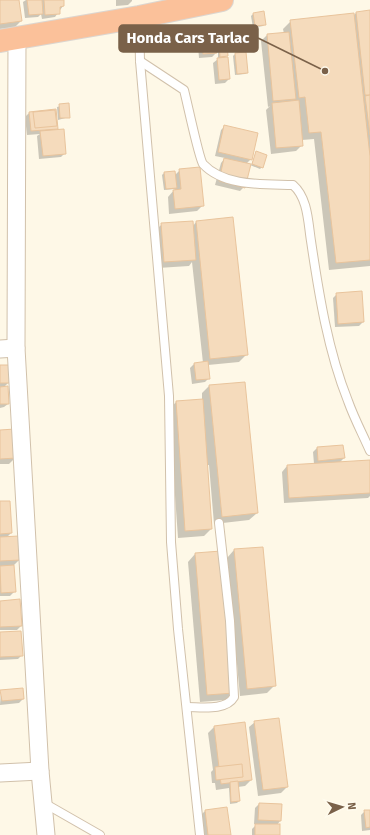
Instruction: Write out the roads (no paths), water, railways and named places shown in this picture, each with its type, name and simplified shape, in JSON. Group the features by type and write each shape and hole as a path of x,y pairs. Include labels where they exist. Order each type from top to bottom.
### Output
{"highway":[{"path":"9,39 139,17 222,0"}],"street":[{"path":"9,39 8,348 46,835"},
{"path":"0,772 40,771"}],"lane":[{"path":"139,17 140,61 169,396 171,542 200,835"},
{"path":"140,61 184,90 202,163 220,177 253,183 294,185 301,192 307,215 315,272 331,347 347,400 370,451"},
{"path":"187,707 220,706 231,702 234,697 230,621 219,522"},
{"path":"44,803 100,835"}],"place":[{"name":"Honda Cars Tarlac","path":"325,71"}]}
